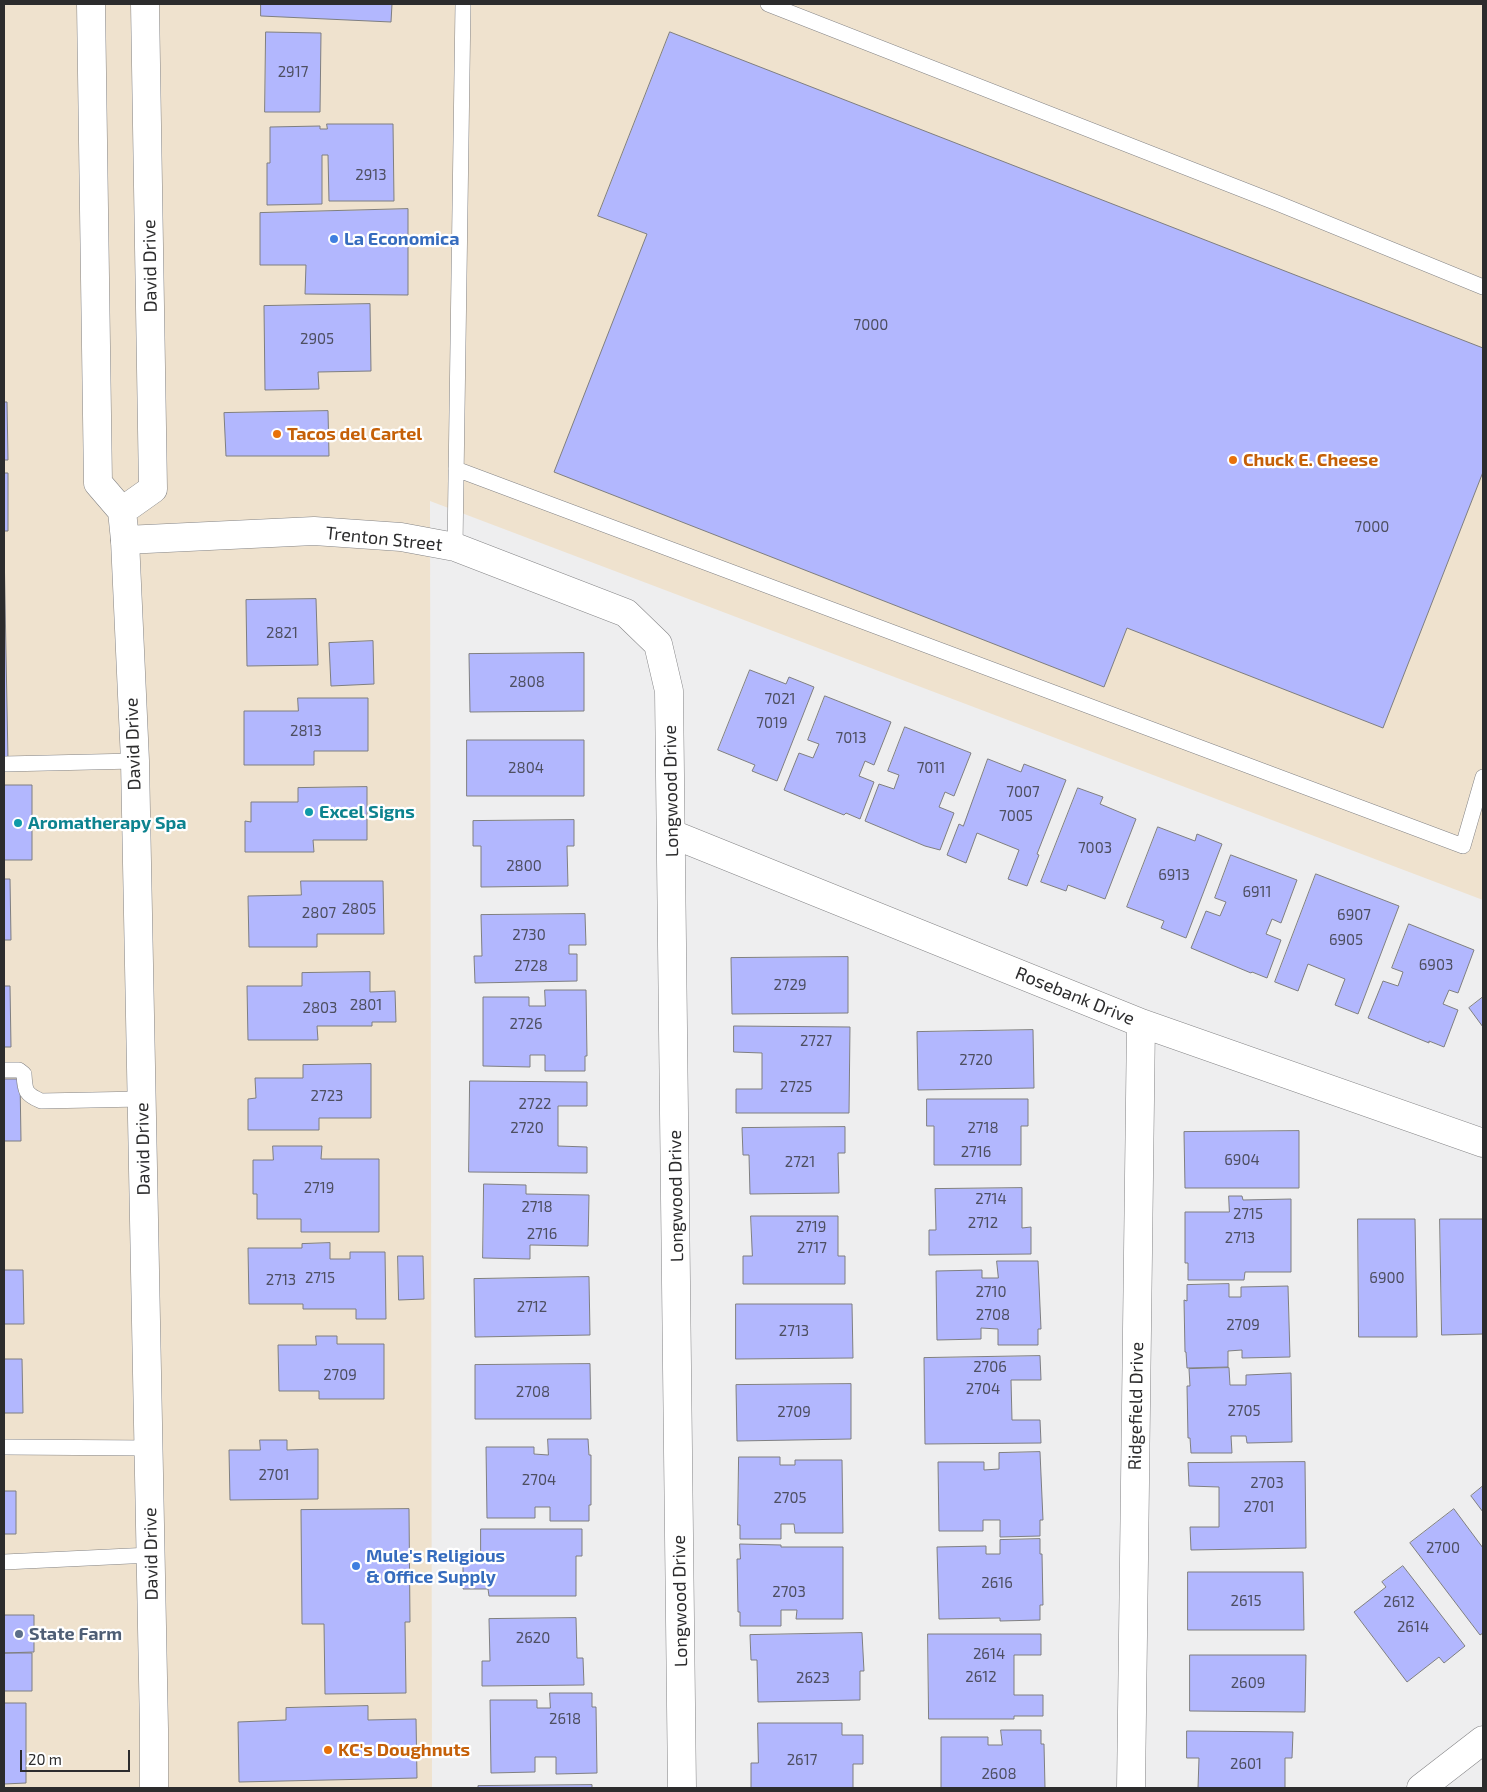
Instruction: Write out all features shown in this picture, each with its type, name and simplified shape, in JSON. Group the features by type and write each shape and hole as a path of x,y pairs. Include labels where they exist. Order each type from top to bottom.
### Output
{"street":[{"path":"91,4 98,483 122,511"},
{"name":"David Drive","path":"145,4 153,489 122,511 135,761 154,1788"},
{"name":"Trenton Street","path":"125,540 314,531 401,536 455,547 626,613 629,617"},
{"name":"Longwood Drive","path":"629,617 658,644 669,692 682,1788"},
{"name":"Rosebank Drive","path":"672,834 1141,1023 1483,1143"},
{"name":"Ridgefield Drive","path":"1131,1788 1141,1023"},
{"path":"1421,1788 1483,1740"}],"lane":[{"path":"455,547 463,4"},
{"path":"768,4 1277,203 1483,287"},
{"path":"456,468 1463,846 1483,776"},
{"path":"4,764 135,761"},
{"path":"4,1070 19,1070 24,1074 25,1090 30,1096 41,1101 142,1099"},
{"path":"4,1447 149,1448"},
{"path":"4,1562 151,1555"}],"shaded area":[{"path":"4,4 1483,4 1483,900 430,501 432,1788 4,1788"}],"building":[{"path":"261,4 392,4 391,22 261,16"},
{"path":"266,32 321,33 320,112 265,112"},
{"path":"670,32 1483,348 1483,472 1383,728 1127,628 1104,687 554,472 647,234 598,216"},
{"path":"327,124 393,124 394,201 329,201 328,155 322,155 322,204 267,205 267,163 270,163 270,127 320,126 320,129 327,129"},
{"name":"La Economica","path":"408,209 408,295 305,294 306,265 260,265 260,213"},
{"path":"370,304 371,371 318,372 319,389 265,390 264,306"},
{"path":"4,402 7,402 8,460 4,460"},
{"name":"Tacos del Cartel","path":"328,411 329,456 226,456 224,413"},
{"path":"4,473 8,473 8,531 4,531"},
{"path":"4,545 8,761 4,761"},
{"path":"316,599 318,665 247,666 246,600"},
{"path":"373,641 374,684 331,686 329,643"},
{"path":"584,653 584,711 470,712 469,654"},
{"path":"750,670 786,684 789,677 814,687 777,781 752,771 755,765 718,750"},
{"path":"825,696 891,722 874,765 865,761 859,776 874,782 860,819 846,813 844,815 784,790 799,753 813,758 819,744 808,740"},
{"path":"298,698 368,698 368,751 314,751 314,765 244,765 244,711 298,711"},
{"path":"905,727 971,753 954,796 945,792 939,807 954,813 940,850 925,846 865,821 879,784 894,789 899,775 888,771"},
{"path":"467,740 584,740 584,796 467,796"},
{"path":"988,759 1021,772 1024,764 1066,780 1037,854 1039,855 1027,886 1008,879 1019,850 977,833 966,863 947,855 959,824 963,826"},
{"name":"Aromatherapy Spa","path":"4,785 32,785 32,860 4,860"},
{"name":"Excel Signs","path":"367,787 367,840 313,840 314,852 245,852 245,821 251,822 251,802 298,802 298,788"},
{"path":"1078,788 1103,797 1100,804 1136,819 1105,899 1068,885 1066,891 1041,882"},
{"path":"574,820 574,846 567,846 568,886 481,887 481,846 473,846 473,821"},
{"path":"1158,827 1195,841 1197,834 1222,844 1186,938 1161,928 1164,921 1127,907"},
{"path":"1231,855 1297,880 1281,923 1272,919 1266,934 1281,940 1267,978 1191,948 1206,911 1220,916 1226,902 1215,898"},
{"path":"1316,874 1399,906 1358,1014 1335,1005 1345,979 1308,964 1298,991 1275,982"},
{"path":"4,879 10,879 11,940 4,940"},
{"path":"301,881 383,881 384,934 317,934 317,947 249,947 248,896 301,895"},
{"path":"585,914 586,945 569,945 569,954 577,954 577,981 475,983 474,956 482,956 481,915"},
{"path":"1409,924 1474,950 1458,993 1449,990 1443,1004 1458,1010 1444,1047 1429,1041 1429,1043 1368,1018 1383,981 1398,986 1403,972 1392,968"},
{"path":"848,957 848,1013 732,1014 731,958"},
{"path":"370,972 370,992 395,991 396,1022 372,1022 372,1026 317,1026 318,1040 248,1040 247,986 302,986 302,973"},
{"path":"4,986 10,986 11,1047 4,1047"},
{"path":"545,990 586,990 587,1056 585,1056 585,1071 545,1071 545,1055 530,1055 530,1067 483,1066 483,997 529,997 529,1006 545,1006"},
{"path":"1483,997 1483,1027 1469,1008"},
{"path":"734,1026 850,1027 849,1113 736,1113 736,1089 762,1089 762,1053 734,1052"},
{"path":"1033,1030 1034,1088 918,1090 917,1032"},
{"path":"371,1064 371,1118 319,1118 319,1130 248,1130 248,1099 256,1098 255,1078 303,1078 303,1065"},
{"path":"4,1079 20,1079 21,1141 4,1141"},
{"path":"470,1081 587,1082 587,1106 558,1106 558,1146 587,1147 587,1173 469,1172"},
{"path":"927,1099 1028,1099 1028,1126 1021,1126 1021,1165 934,1165 934,1126 927,1126"},
{"path":"845,1127 845,1153 838,1153 839,1193 750,1194 749,1155 743,1155 742,1128"},
{"path":"1299,1131 1299,1188 1185,1188 1184,1132"},
{"path":"273,1146 322,1146 321,1159 379,1159 379,1232 301,1232 301,1219 257,1219 257,1194 253,1194 253,1160 273,1160"},
{"path":"484,1184 526,1185 526,1194 589,1195 588,1246 530,1245 530,1259 483,1258"},
{"path":"1022,1188 1022,1228 1031,1227 1031,1254 929,1255 929,1230 936,1230 935,1189"},
{"path":"1229,1196 1242,1196 1243,1200 1291,1199 1291,1272 1245,1272 1244,1280 1188,1280 1188,1263 1185,1263 1185,1212 1229,1212"},
{"path":"751,1216 838,1216 838,1256 845,1256 845,1284 743,1284 743,1256 752,1256"},
{"path":"1358,1219 1415,1219 1417,1337 1359,1337"},
{"path":"1440,1219 1483,1219 1483,1334 1442,1335"},
{"path":"330,1243 330,1259 350,1259 350,1252 385,1252 386,1319 356,1319 356,1309 303,1309 303,1304 249,1304 248,1248 302,1248 302,1244"},
{"path":"398,1256 423,1256 424,1299 399,1300"},
{"path":"997,1261 1038,1261 1041,1329 1038,1329 1038,1345 998,1345 998,1329 981,1328 981,1339 937,1340 936,1271 982,1270 982,1278 998,1278"},
{"path":"4,1270 23,1270 24,1324 4,1324"},
{"path":"589,1277 590,1335 475,1337 474,1279"},
{"path":"1229,1284 1229,1297 1241,1297 1241,1287 1288,1286 1290,1357 1242,1358 1242,1350 1228,1351 1228,1367 1187,1368 1184,1300 1187,1301 1187,1285"},
{"path":"736,1304 852,1304 853,1358 736,1359"},
{"path":"316,1336 337,1336 337,1344 384,1344 384,1399 319,1399 319,1391 279,1391 278,1345 316,1345"},
{"path":"1040,1356 1041,1380 1011,1380 1012,1420 1040,1420 1041,1443 925,1444 924,1358"},
{"path":"4,1359 22,1359 23,1413 4,1413"},
{"path":"590,1364 591,1419 475,1419 475,1365"},
{"path":"1229,1368 1230,1385 1246,1385 1246,1375 1291,1373 1292,1442 1247,1443 1246,1436 1231,1436 1232,1453 1191,1453 1190,1438 1188,1438 1187,1386 1190,1386 1189,1369"},
{"path":"851,1384 851,1439 737,1441 736,1385"},
{"path":"548,1439 588,1439 589,1455 591,1455 591,1505 589,1505 589,1521 550,1521 550,1507 535,1507 535,1518 487,1518 486,1447 534,1447 534,1454 548,1455"},
{"path":"260,1440 287,1440 287,1450 318,1449 318,1499 230,1500 229,1450 260,1450"},
{"path":"1040,1452 1043,1520 1040,1520 1040,1536 1000,1537 1000,1520 983,1520 983,1531 939,1531 938,1462 984,1462 984,1470 999,1469 999,1453"},
{"path":"739,1457 780,1457 780,1465 795,1465 795,1460 842,1460 843,1533 795,1533 794,1524 781,1524 781,1539 740,1539 740,1525 738,1525"},
{"path":"1305,1462 1306,1548 1191,1550 1190,1527 1219,1527 1219,1487 1189,1486 1188,1463"},
{"path":"1483,1486 1483,1512 1471,1496"},
{"path":"4,1491 16,1491 16,1534 4,1534"},
{"name":"Mule's Religious & Office Supply","path":"409,1509 410,1622 405,1622 406,1693 325,1694 324,1624 302,1624 301,1510"},
{"path":"1454,1509 1483,1548 1483,1633 1480,1635 1410,1543"},
{"path":"481,1529 582,1529 582,1556 576,1556 576,1596 489,1596 488,1589 463,1589 463,1561 488,1561 489,1556 481,1557"},
{"path":"1040,1539 1043,1605 1040,1605 1040,1620 1000,1621 1000,1618 939,1619 937,1547 986,1546 986,1554 1000,1554 1000,1540"},
{"path":"740,1544 781,1545 781,1547 843,1547 843,1619 796,1619 797,1610 781,1610 781,1626 740,1626 737,1559 740,1559"},
{"path":"1403,1566 1465,1646 1444,1663 1439,1657 1407,1682 1354,1612 1386,1587 1382,1582"},
{"path":"1188,1572 1303,1572 1304,1630 1188,1630"},
{"name":"State Farm","path":"4,1615 34,1615 34,1652 4,1653"},
{"path":"576,1618 577,1658 583,1658 584,1685 482,1686 482,1661 490,1661 489,1619"},
{"path":"862,1633 864,1671 860,1671 860,1700 758,1702 757,1660 751,1660 750,1635"},
{"path":"928,1634 1041,1634 1041,1655 1014,1655 1014,1695 1043,1695 1043,1716 1014,1716 1014,1719 929,1719"},
{"path":"4,1653 32,1653 32,1691 4,1691"},
{"path":"1190,1655 1306,1655 1305,1712 1190,1711"},
{"path":"550,1693 592,1693 592,1707 596,1707 597,1773 556,1774 556,1757 535,1757 535,1772 491,1773 490,1700 537,1700 537,1708 550,1708"},
{"path":"4,1703 26,1703 26,1783 4,1784"},
{"name":"KC's Doughnuts","path":"368,1706 368,1720 416,1719 417,1778 239,1782 238,1722 286,1720 286,1708"},
{"path":"758,1723 842,1723 842,1735 863,1735 863,1764 853,1764 853,1788 751,1788 751,1763 758,1763"},
{"path":"1001,1730 1041,1730 1041,1744 1044,1744 1045,1788 941,1788 941,1737 988,1737 988,1745 1002,1745"},
{"path":"1187,1731 1293,1732 1292,1758 1285,1758 1285,1788 1198,1788 1199,1758 1187,1758"},
{"path":"592,1785 592,1788 478,1788 478,1786"}],"place":[{"name":"La Economica","path":"334,239"},
{"name":"Tacos del Cartel","path":"277,434"},
{"name":"Chuck E. Cheese","path":"1233,460"},
{"name":"Excel Signs","path":"309,812"},
{"name":"Aromatherapy Spa","path":"18,823"},
{"name":"Mule's Religious & Office Supply","path":"356,1566"},
{"name":"State Farm","path":"19,1634"},
{"name":"KC's Doughnuts","path":"328,1750"}]}
